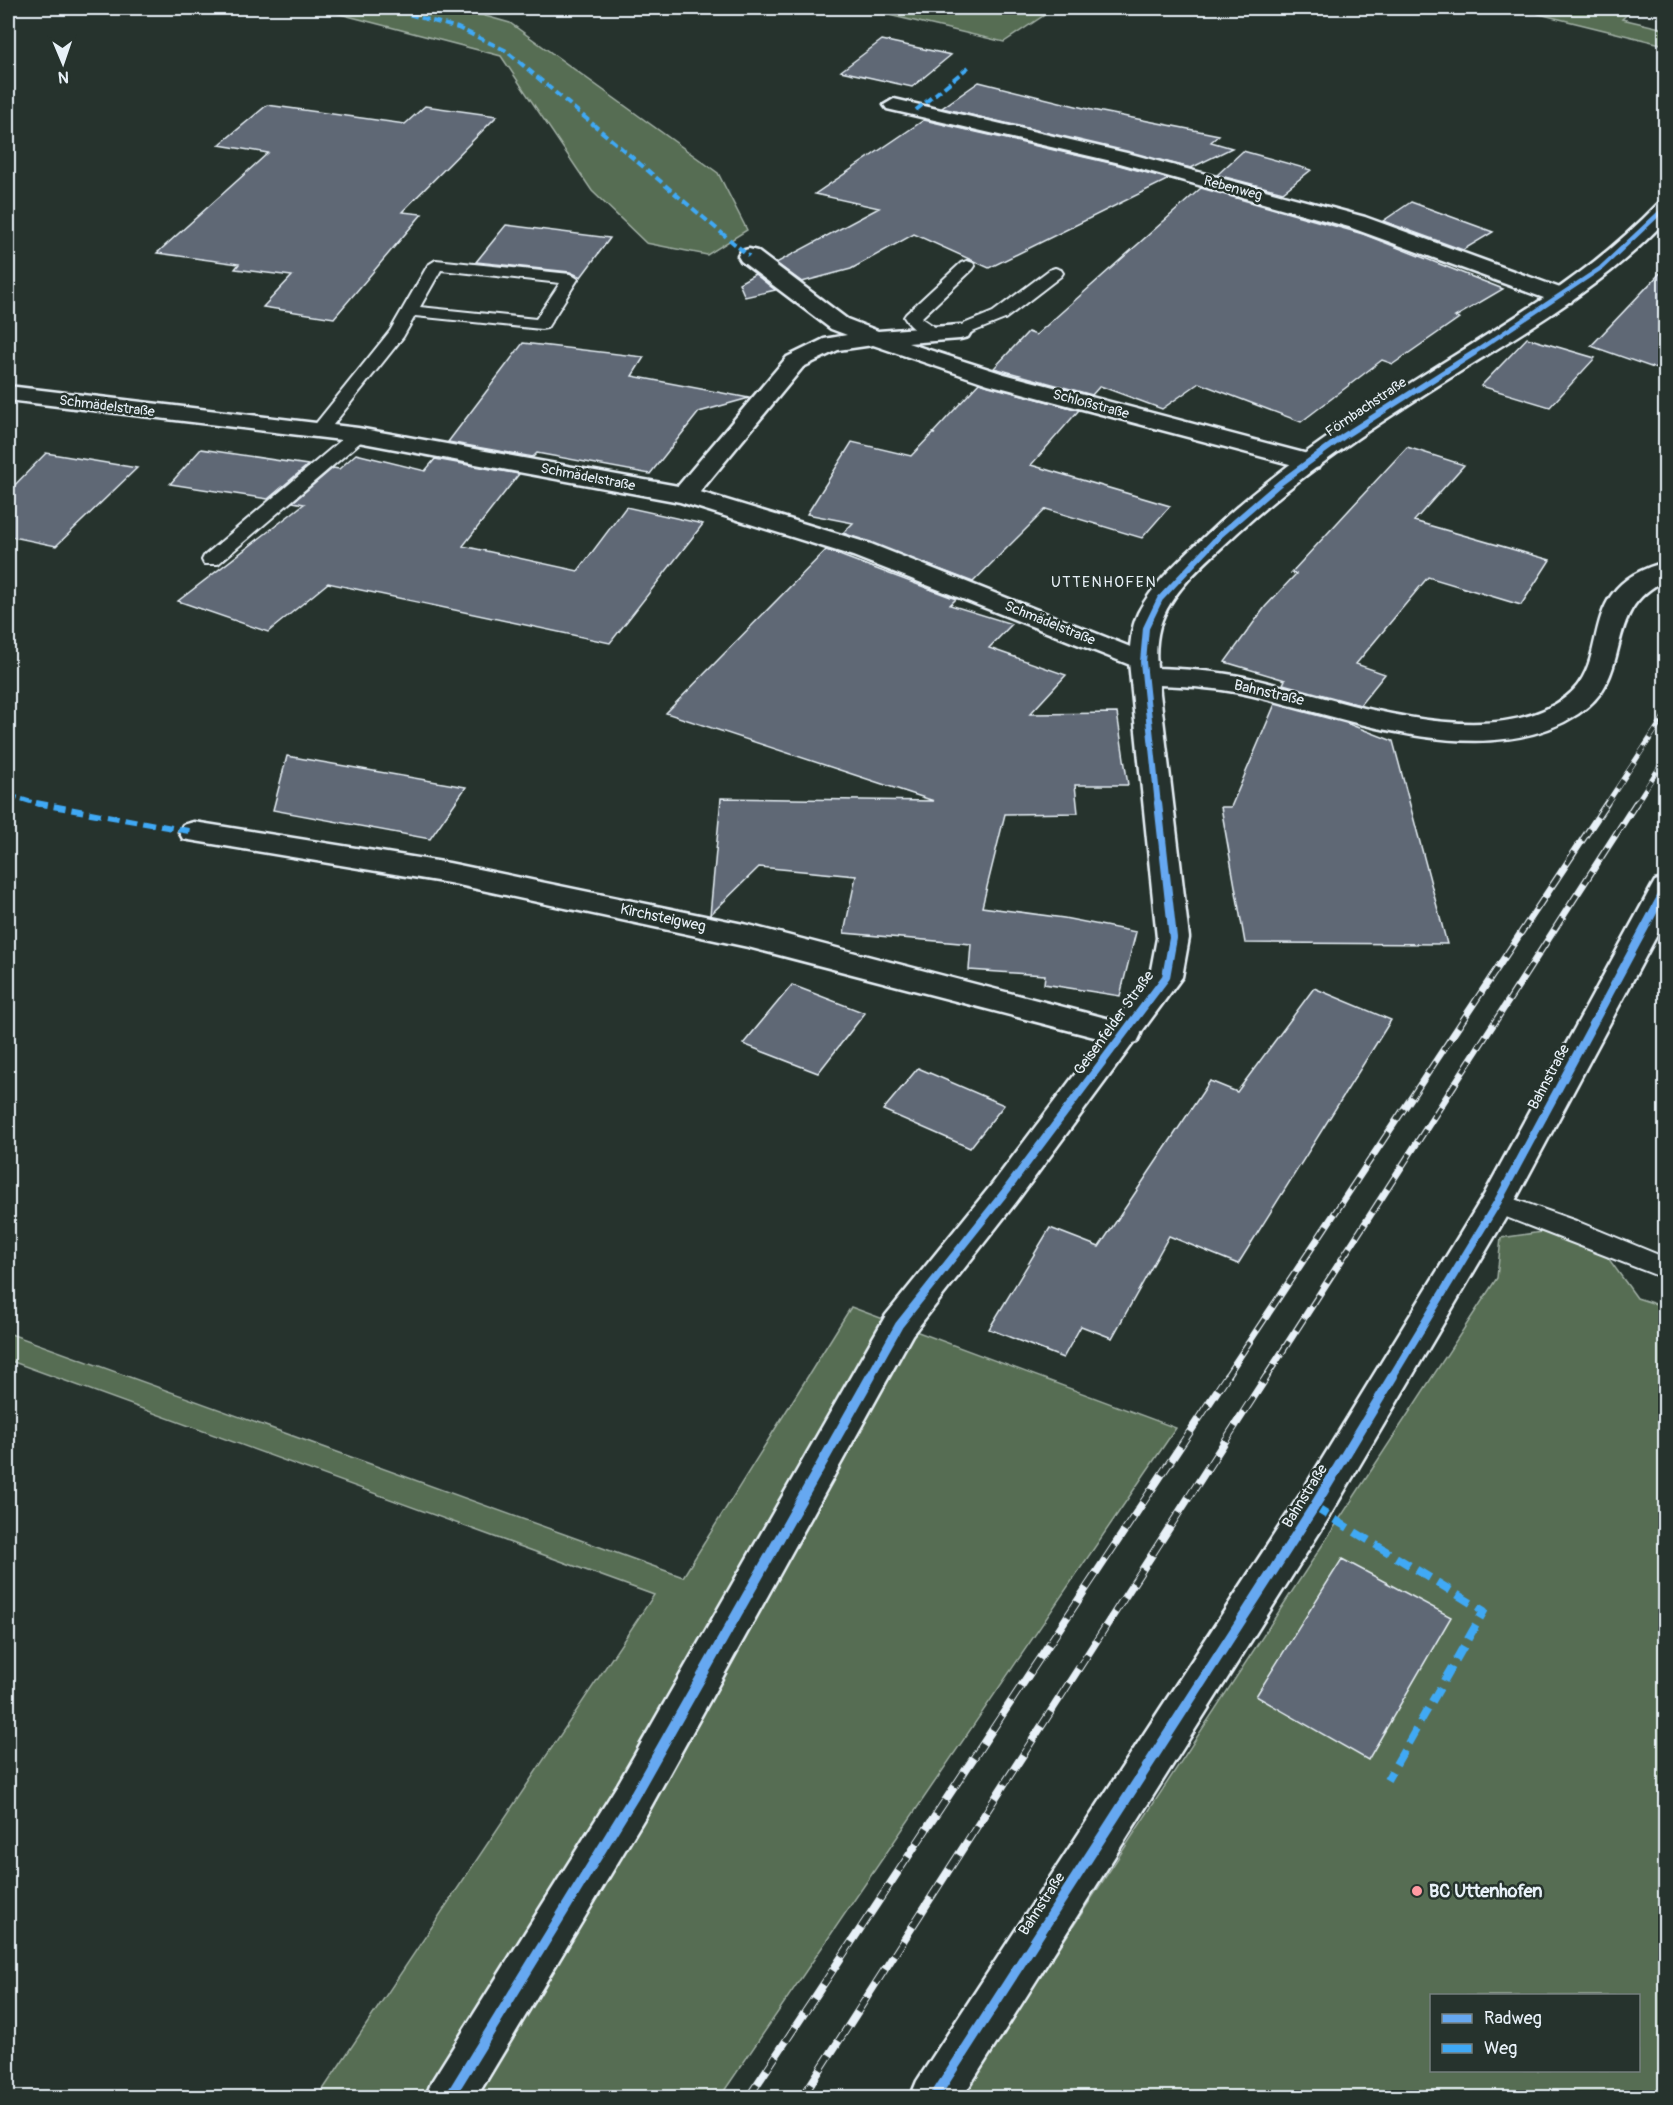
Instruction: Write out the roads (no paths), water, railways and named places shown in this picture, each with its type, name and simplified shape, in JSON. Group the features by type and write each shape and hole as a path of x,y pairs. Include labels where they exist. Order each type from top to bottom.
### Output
{"street":[{"name":"Rebenweg","path":"894,105 1124,158 1357,222 1563,297"},
{"name":"Förnbachstraße","path":"1144,669 1144,633 1153,610 1180,574 1266,492 1404,397 1563,297 1653,222 1665,207"},
{"name":"Schloßstraße","path":"749,256 839,324 875,338 996,379 1310,462"},
{"name":"Schloßstraße","path":"684,495 795,362 832,344 875,338 960,332"},
{"name":"Schmädelstraße","path":"8,393 358,435 684,495 862,550 1144,669"},
{"name":"Bahnstraße","path":"1144,669 1245,686 1422,728 1461,732 1497,731 1525,726 1558,715 1578,700 1596,681 1605,658 1612,619 1626,594 1650,576 1665,570"},
{"name":"Geisenfelder Straße","path":"449,2097 633,1798 899,1325 1125,1034 1166,977 1173,938 1144,669"},
{"name":"Kirchsteigweg","path":"195,832 449,873 748,936 1125,1034"},
{"name":"Bahnstraße","path":"934,2097 1314,1508 1497,1203 1665,888"}],"lane":[{"path":"320,431 397,333 409,311 436,265 570,279 541,324 409,311"},
{"path":"937,334 916,324 912,317 967,266"},
{"name":"Schloßstraße","path":"960,332 983,326 1016,307 1055,273"},
{"path":"211,560 358,435"},
{"path":"1497,1203 1567,1228 1665,1269"}],"railway":[{"path":"1606,805 1666,714"},
{"path":"1635,805 1666,757"},
{"path":"1226,1377 1607,803"},
{"path":"1266,1377 1636,803"},
{"path":"748,2098 1227,1376"},
{"path":"802,2098 1267,1376"}],"place":[{"name":"BC Uttenhofen","path":"1417,1891"}],"district":[{"name":"UTTENHOFEN","path":"1104,582"}]}
